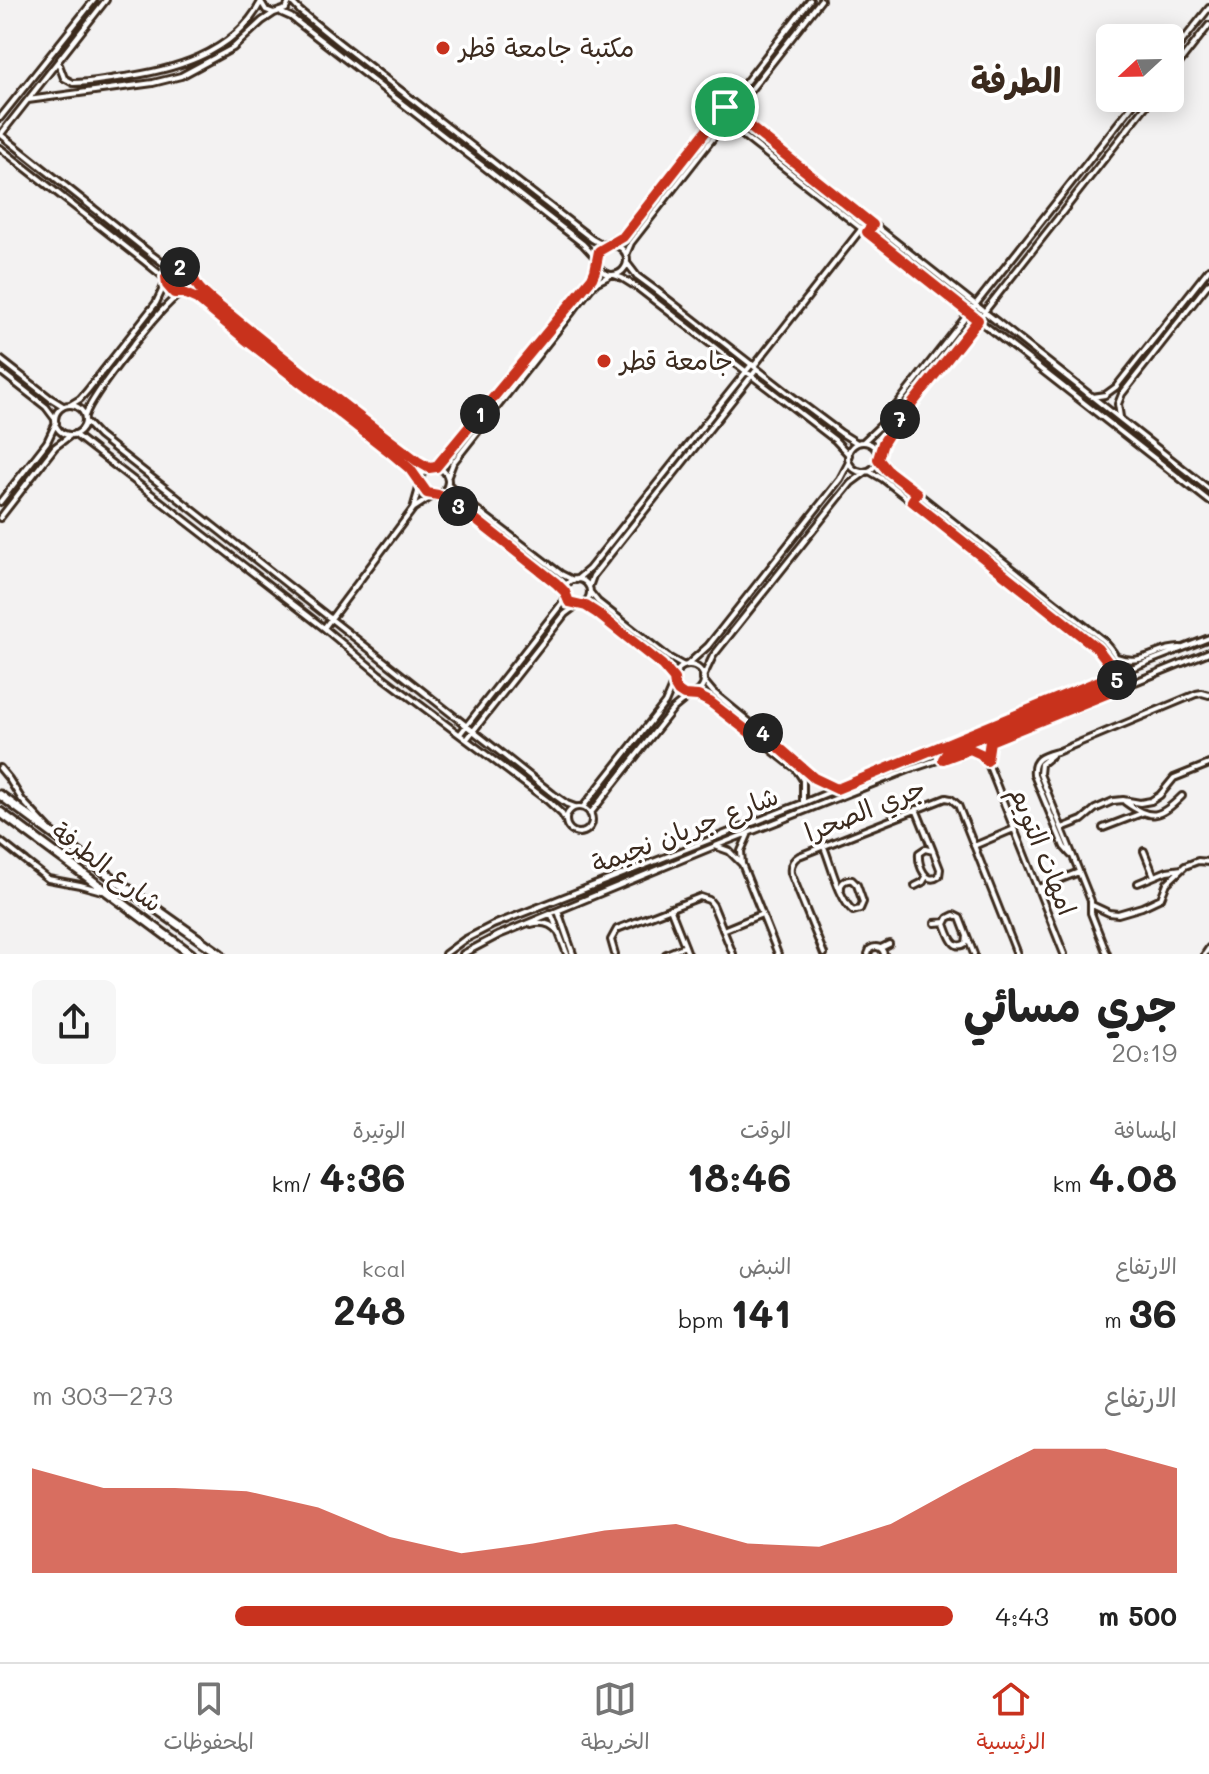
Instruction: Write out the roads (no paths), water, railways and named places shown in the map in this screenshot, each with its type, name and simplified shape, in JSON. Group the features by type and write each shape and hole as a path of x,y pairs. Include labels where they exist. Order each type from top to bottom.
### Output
{"main road":[{"name":"شارع الطرفة","path":"0,795 220,954"},
{"name":"شارع الطرفة","path":"0,812 189,953"},
{"path":"189,953 200,954"}],"street":[{"path":"0,118 94,0"},
{"path":"0,518 55,447 82,429 92,400 166,305 190,289 192,281 187,270 163,263 0,135 106,0"},
{"path":"28,100 153,83 181,76 224,54 262,21 288,7 290,0"},
{"path":"290,0 353,54 592,239 620,248 626,255"},
{"path":"436,467 592,278 599,251 621,240 632,228 810,0"},
{"path":"821,0 631,243 626,255 627,263 637,276 841,433 873,445 887,470 1095,634 1116,656 1121,672 1119,682 1111,692"},
{"path":"58,62 63,77 73,83 164,71 219,47 251,19 261,1"},
{"path":"261,1 266,10 291,17 587,248 602,272 622,278 638,288 835,440 856,470 880,476 912,501 1098,649 1119,682"},
{"path":"1184,39 1209,8"},
{"path":"1184,57 1209,25"},
{"path":"725,107 1209,489"},
{"path":"583,807 665,703 676,672 708,646 840,479 852,447 880,426 1127,112"},
{"path":"590,814 673,709 701,689 713,656 851,483 876,465 890,432 1141,112"},
{"path":"718,116 1209,501"},
{"path":"709,128 717,134"},
{"path":"0,148 133,251 166,281 170,290 197,299 410,469 427,493 452,501 556,583 569,602 593,610 658,662 678,691 710,702 799,772 804,786 803,803"},
{"path":"682,163 689,169"},
{"path":"790,173 797,165"},
{"path":"460,734 537,636 565,595 566,586 589,569 745,372 754,366 862,229 865,218"},
{"path":"862,229 873,225"},
{"path":"632,228 638,234"},
{"path":"324,628 413,509 445,491 453,463 597,282 622,271 627,263"},
{"path":"0,359 46,395 63,406 70,405 87,391 156,303 169,272 178,267"},
{"path":"1091,397 1105,395 1116,387 1209,269"},
{"path":"592,278 597,282"},
{"path":"192,281 209,298 339,401 429,468"},
{"path":"1120,419 1118,404 1122,394 1209,283"},
{"path":"467,739 565,614 588,599 593,576 751,377 754,366"},
{"path":"0,371 42,404 61,432 72,435 548,801 562,814 571,830 583,832 590,826 590,814 583,807 575,807 560,799 466,726 99,436 80,408 70,405"},
{"path":"1062,386 1068,378"},
{"path":"332,407 339,401"},
{"path":"0,502 47,442 57,413 63,406"},
{"path":"353,423 359,416"},
{"path":"700,429 705,435"},
{"path":"1174,473 1180,466"},
{"path":"413,509 421,474 436,467 448,476"},
{"path":"666,472 672,476"},
{"path":"448,484 561,574 582,581 598,602 668,657 698,669 713,692 814,778 837,789"},
{"path":"912,501 917,493"},
{"path":"242,564 249,561 250,556"},
{"path":"1043,606 1049,598"},
{"path":"537,636 543,641"},
{"name":"شارع جريان نجيمة","path":"445,954 493,925 1209,638"},
{"path":"1116,656 1142,659 1174,647 1184,648"},
{"name":"شارع جريان نجيمة","path":"463,954 499,935 715,846 908,770 970,749 1209,652"},
{"path":"505,677 512,682"},
{"path":"943,759 955,747 1119,682 1130,684"},
{"path":"1071,855 1064,847 1037,771 1035,764 1039,758 1196,694 1209,695"},
{"path":"740,725 745,719"},
{"path":"754,736 759,730"},
{"name":"امهات التويم","path":"987,761 990,741"},
{"name":"امهات التويم","path":"970,749 987,761 1064,954"},
{"path":"1062,828 1085,819 1098,808 1123,800 1147,802 1160,795 1174,778 1209,764"},
{"name":"شارع الطرفة","path":"0,768 22,800 52,834"},
{"path":"1123,800 1142,813 1152,815 1170,808 1182,796"},
{"name":"جري الصحرا","path":"823,954 790,868 792,863 797,857 943,798 958,805 1017,954"},
{"path":"566,821 568,812 575,807"},
{"path":"916,809 934,853 940,869 938,878 933,880 926,877 919,858 927,836"},
{"path":"1103,828 1142,813"},
{"path":"1056,819 1092,905 1091,913 1107,954"},
{"path":"974,846 1014,829"},
{"path":"750,833 741,851 742,864 778,954"},
{"path":"0,841 48,879 107,893"},
{"path":"715,846 729,851 742,864"},
{"path":"824,846 850,910 860,909 863,902 857,885 835,873"},
{"path":"923,850 929,849 934,853"},
{"path":"1144,851 1154,876"},
{"path":"1092,905 1115,914 1142,907 1161,898 1165,885 1191,862 1209,860"},
{"path":"1138,883 1170,870 1182,869"},
{"path":"1038,888 1079,872"},
{"path":"915,886 926,877"},
{"path":"841,890 847,880"},
{"path":"615,954 611,940 617,929 694,899 706,898 713,905 733,954"},
{"path":"670,908 688,954"},
{"path":"557,911 573,954"},
{"path":"551,913 567,954"},
{"path":"723,930 762,914"},
{"path":"935,923 946,922 952,915 958,917 973,953"},
{"path":"499,935 540,922 551,925 558,932"},
{"path":"946,922 953,943 973,953"},
{"path":"962,946 967,936"},
{"path":"868,954 872,948 889,944"},
{"path":"666,954 685,946"},
{"path":"881,948 884,954"},
{"path":"1205,954 1209,948"}],"place":[{"name":"مكتبة جامعة قطر","path":"443,48"},
{"name":"جامعة قطر","path":"604,361"}],"district":[{"name":"الطرفة","path":"1016,81"}]}
